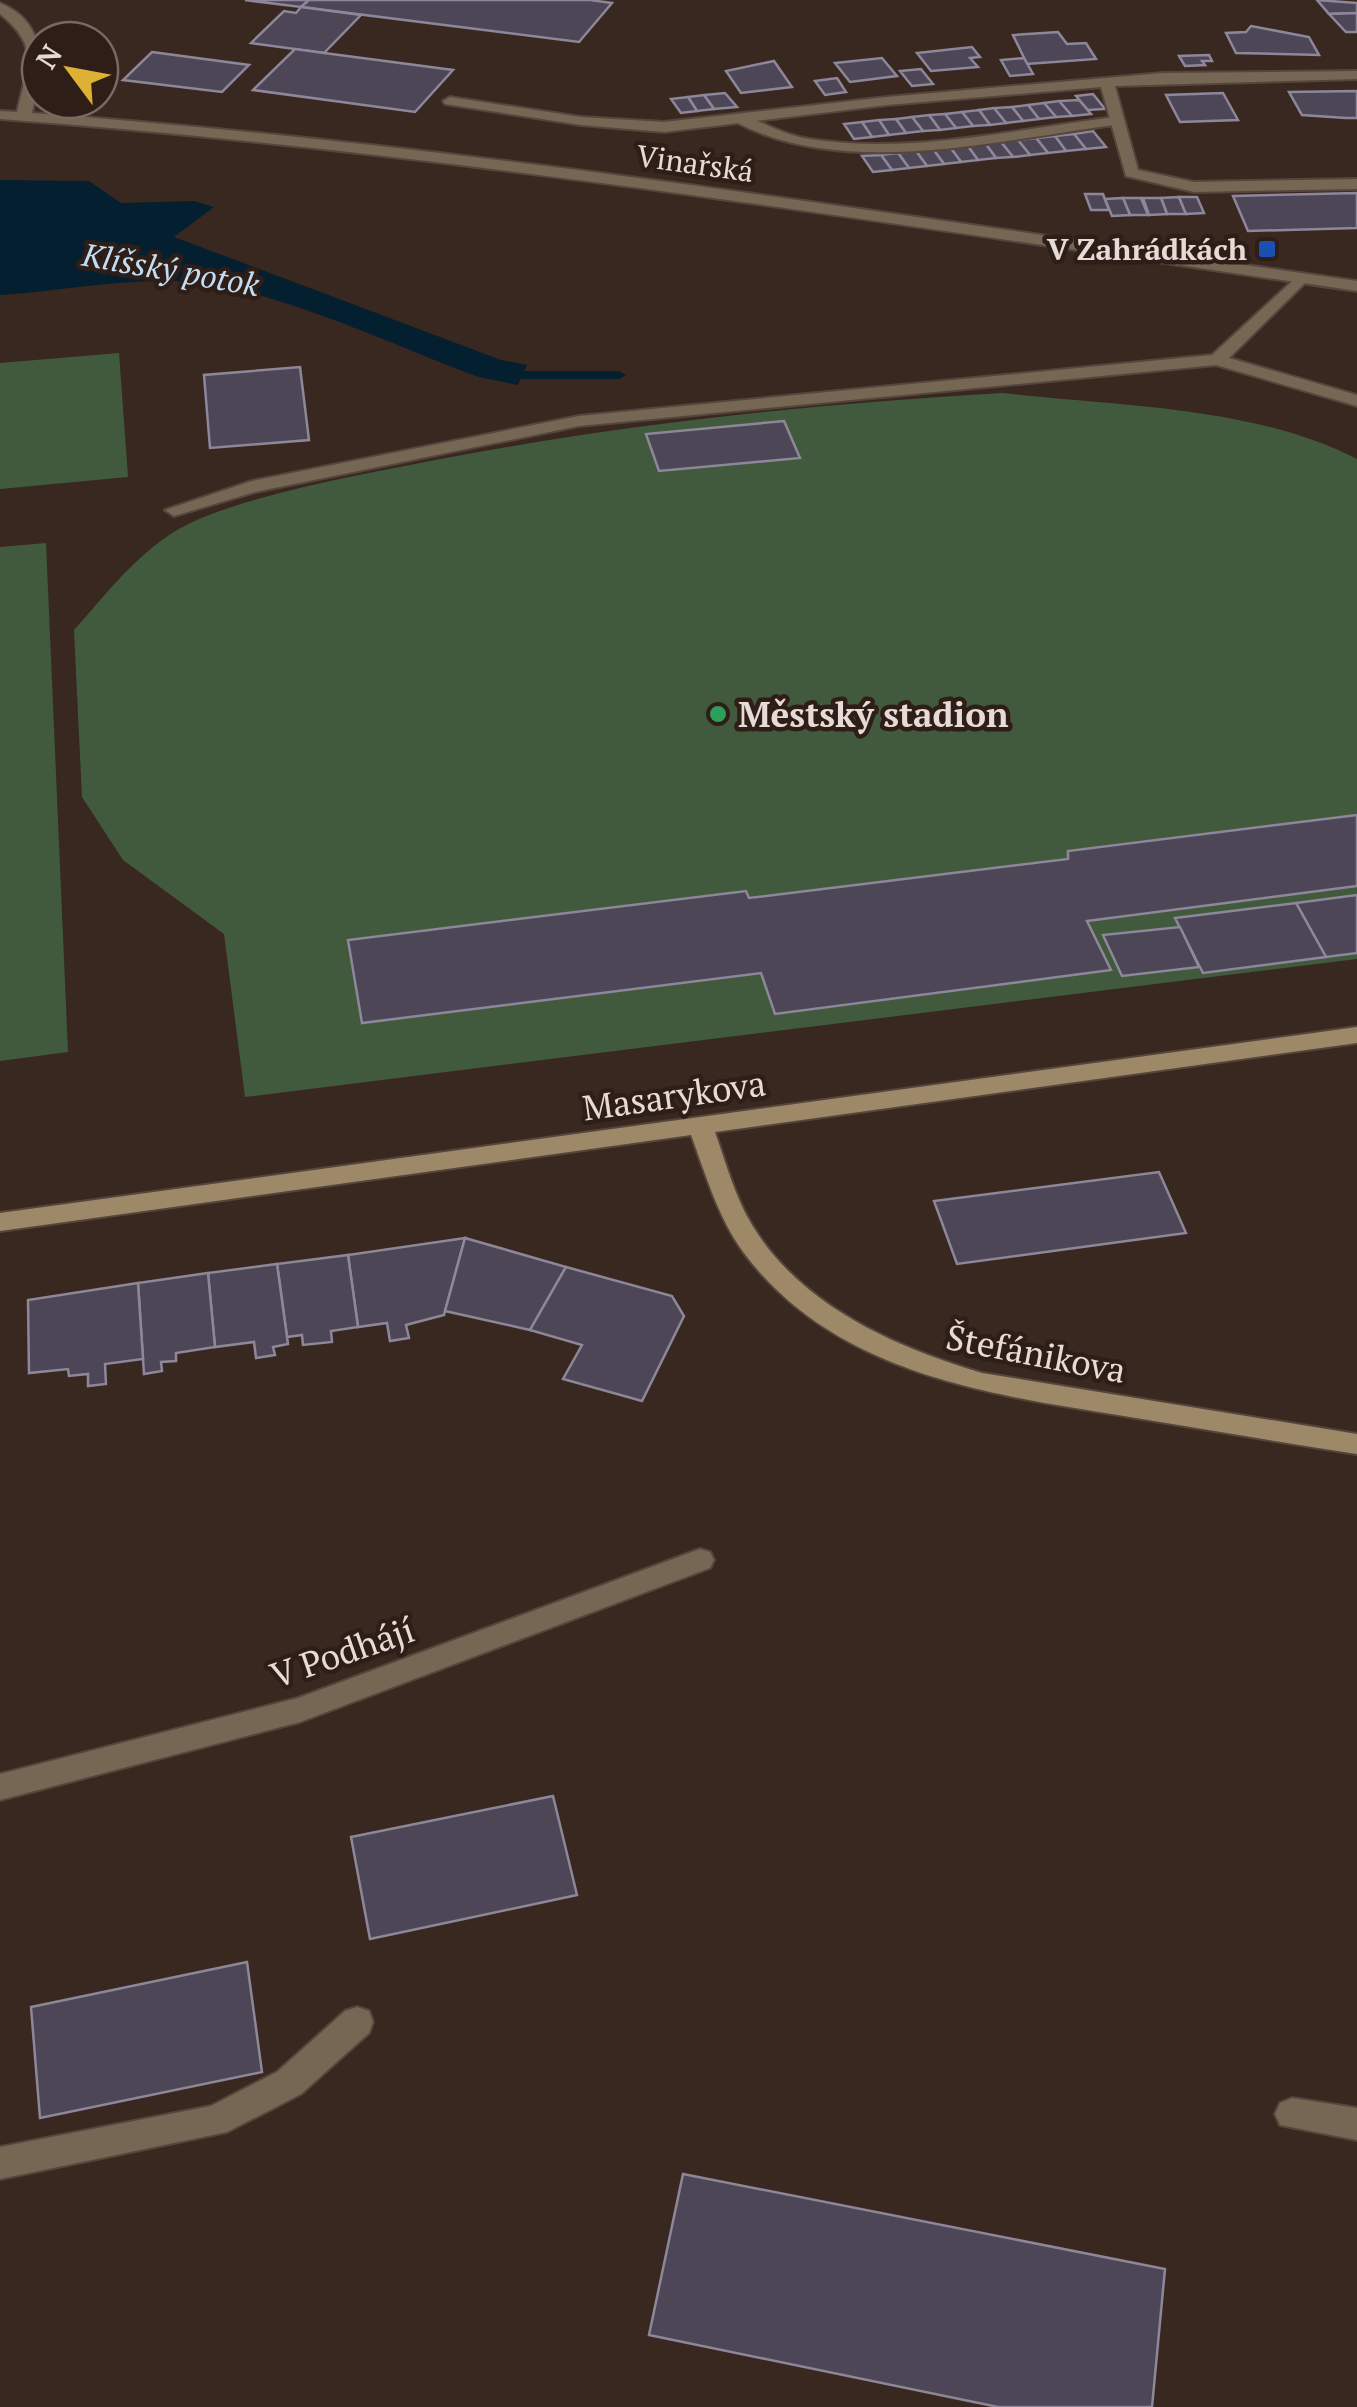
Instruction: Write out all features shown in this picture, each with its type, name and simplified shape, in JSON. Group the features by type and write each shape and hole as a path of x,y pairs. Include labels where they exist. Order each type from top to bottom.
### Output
{"street":[{"path":"0,7 20,23"},
{"path":"450,100 581,121 664,127 1107,82 1357,74"},
{"path":"1107,82 1131,173 1194,188 1357,184"},
{"path":"739,118 776,140 856,149 1115,121"},
{"name":"Vinařská","path":"75,120 214,131 584,175 1357,286"},
{"path":"1217,360 1301,278"},
{"path":"174,510 252,487 579,421 1217,360 1357,401"},
{"name":"Masarykova","path":"0,1222 1357,1035"},
{"name":"Štefánikova","path":"700,1126 751,1245 788,1287 876,1345 927,1368 982,1383 1357,1444"},
{"name":"V Podhájí","path":"0,1787 300,1710 700,1560"},
{"path":"0,2163 215,2120 289,2083 358,2022"},
{"path":"1292,2114 1357,2124"}],"green space":[{"path":"119,353 128,477 0,489 0,363"},
{"name":"Městský stadion","path":"1003,393 1230,418 1317,441 1357,459 1357,959 245,1097 224,934 123,860 82,797 74,630 145,554 178,529 250,501 425,462 568,437 712,418"},
{"path":"46,543 68,1052 0,1061 0,547"}],"water":[{"path":"0,180 89,181 121,203 194,201 214,207 174,237 501,360 527,365 518,385 479,377 297,307 259,295 190,282 119,283 0,295"}],"building":[{"path":"245,0 309,0 301,7"},
{"path":"309,0 612,3 579,42 301,7"},
{"path":"1317,0 1357,3 1357,13 1329,14"},
{"path":"301,7 361,15 324,53 251,43 284,11 296,13"},
{"path":"1357,13 1357,32 1346,32 1329,14"},
{"path":"1251,26 1309,37 1319,55 1236,53 1226,33 1246,32"},
{"path":"1058,32 1067,44 1086,43 1096,59 1027,64 1013,35"},
{"path":"972,47 980,57 970,58 978,67 931,71 917,53"},
{"path":"295,49 453,70 415,112 253,90"},
{"path":"152,52 249,65 222,92 123,80"},
{"path":"1209,55 1212,61 1202,61 1205,65 1185,66 1179,56"},
{"path":"882,58 897,76 850,82 835,63"},
{"path":"1024,58 1033,74 1010,76 1001,60"},
{"path":"774,61 792,87 741,93 726,71"},
{"path":"921,69 933,84 912,86 900,71"},
{"path":"837,78 846,92 825,95 815,81"},
{"path":"1357,91 1357,118 1302,115 1289,92"},
{"path":"725,93 737,107 714,109 704,95"},
{"path":"1223,93 1238,120 1180,122 1166,95"},
{"path":"1093,94 1105,109 1088,110 1076,96"},
{"path":"704,95 714,109 697,111 688,97"},
{"path":"688,97 697,111 681,113 671,99"},
{"path":"1079,100 1091,114 1072,116 1059,101"},
{"path":"1059,101 1072,116 1056,117 1044,103"},
{"path":"1044,103 1056,117 1039,119 1028,105"},
{"path":"1028,105 1039,119 1023,121 1012,107"},
{"path":"1012,107 1023,121 1006,123 994,108"},
{"path":"994,108 1006,123 990,125 979,110"},
{"path":"979,110 990,125 973,126 962,112"},
{"path":"962,112 973,126 956,128 945,114"},
{"path":"945,114 956,128 940,130 929,115"},
{"path":"929,115 940,130 923,131 912,117"},
{"path":"912,117 923,131 906,133 896,119"},
{"path":"896,119 906,133 889,135 879,120"},
{"path":"879,120 889,135 872,137 862,122"},
{"path":"862,122 872,137 854,139 844,124"},
{"path":"1093,131 1106,147 1086,149 1074,134"},
{"path":"1074,134 1086,149 1066,151 1055,136"},
{"path":"1055,136 1066,151 1048,153 1036,138"},
{"path":"1036,138 1048,153 1030,155 1018,140"},
{"path":"1018,140 1030,155 1013,157 1001,142"},
{"path":"1001,142 1013,157 996,158 985,143"},
{"path":"985,143 996,158 978,160 967,145"},
{"path":"967,145 978,160 961,162 950,147"},
{"path":"950,147 961,162 944,164 933,149"},
{"path":"933,149 944,164 927,166 916,151"},
{"path":"916,151 927,166 909,168 898,153"},
{"path":"898,153 909,168 892,170 881,155"},
{"path":"881,155 892,170 873,172 862,156"},
{"path":"1357,193 1357,228 1248,231 1233,196"},
{"path":"1085,194 1103,194 1109,210 1091,210"},
{"path":"1179,197 1186,214 1167,214 1161,198"},
{"path":"1179,197 1197,197 1204,213 1186,214"},
{"path":"1123,198 1141,198 1148,215 1130,215"},
{"path":"1123,198 1130,215 1112,216 1105,199"},
{"path":"1143,198 1161,198 1167,214 1149,215"},
{"path":"300,367 309,440 210,448 204,375"},
{"path":"784,421 800,458 659,471 646,434"},
{"path":"1357,815 1357,886 1087,921 1111,970 775,1014 761,973 362,1023 348,940 746,891 749,898 1068,859 1068,851"},
{"path":"1357,895 1357,953 1326,957 1296,903"},
{"path":"1296,903 1326,957 1203,973 1175,918"},
{"path":"1180,927 1199,967 1122,976 1103,935"},
{"path":"1159,1172 1186,1233 957,1264 934,1201"},
{"path":"465,1238 444,1315 406,1325 409,1338 390,1341 387,1323 358,1327 348,1255"},
{"path":"465,1238 566,1267 530,1330 445,1311"},
{"path":"348,1255 358,1327 331,1331 332,1342 303,1345 302,1335 287,1337 277,1264"},
{"path":"277,1264 288,1344 273,1347 275,1355 256,1358 254,1342 215,1347 208,1273"},
{"path":"566,1267 672,1296 684,1316 642,1401 563,1379 582,1345 530,1330"},
{"path":"208,1273 215,1347 176,1353 176,1361 161,1362 162,1371 144,1374 138,1283"},
{"path":"138,1283 143,1359 105,1364 106,1384 88,1386 88,1374 69,1376 68,1369 29,1373 28,1300"},
{"path":"553,1796 577,1895 370,1939 351,1837"},
{"path":"247,1962 262,2072 40,2118 31,2007"},
{"path":"683,2174 1165,2269 1152,2407 998,2407 649,2335"}],"waterway":[{"name":"Klíšský potok","path":"496,366 523,375 619,375"}],"place":[{"name":"V Zahrádkách","path":"1267,249"},
{"name":"Městský stadion","path":"718,714"}]}
